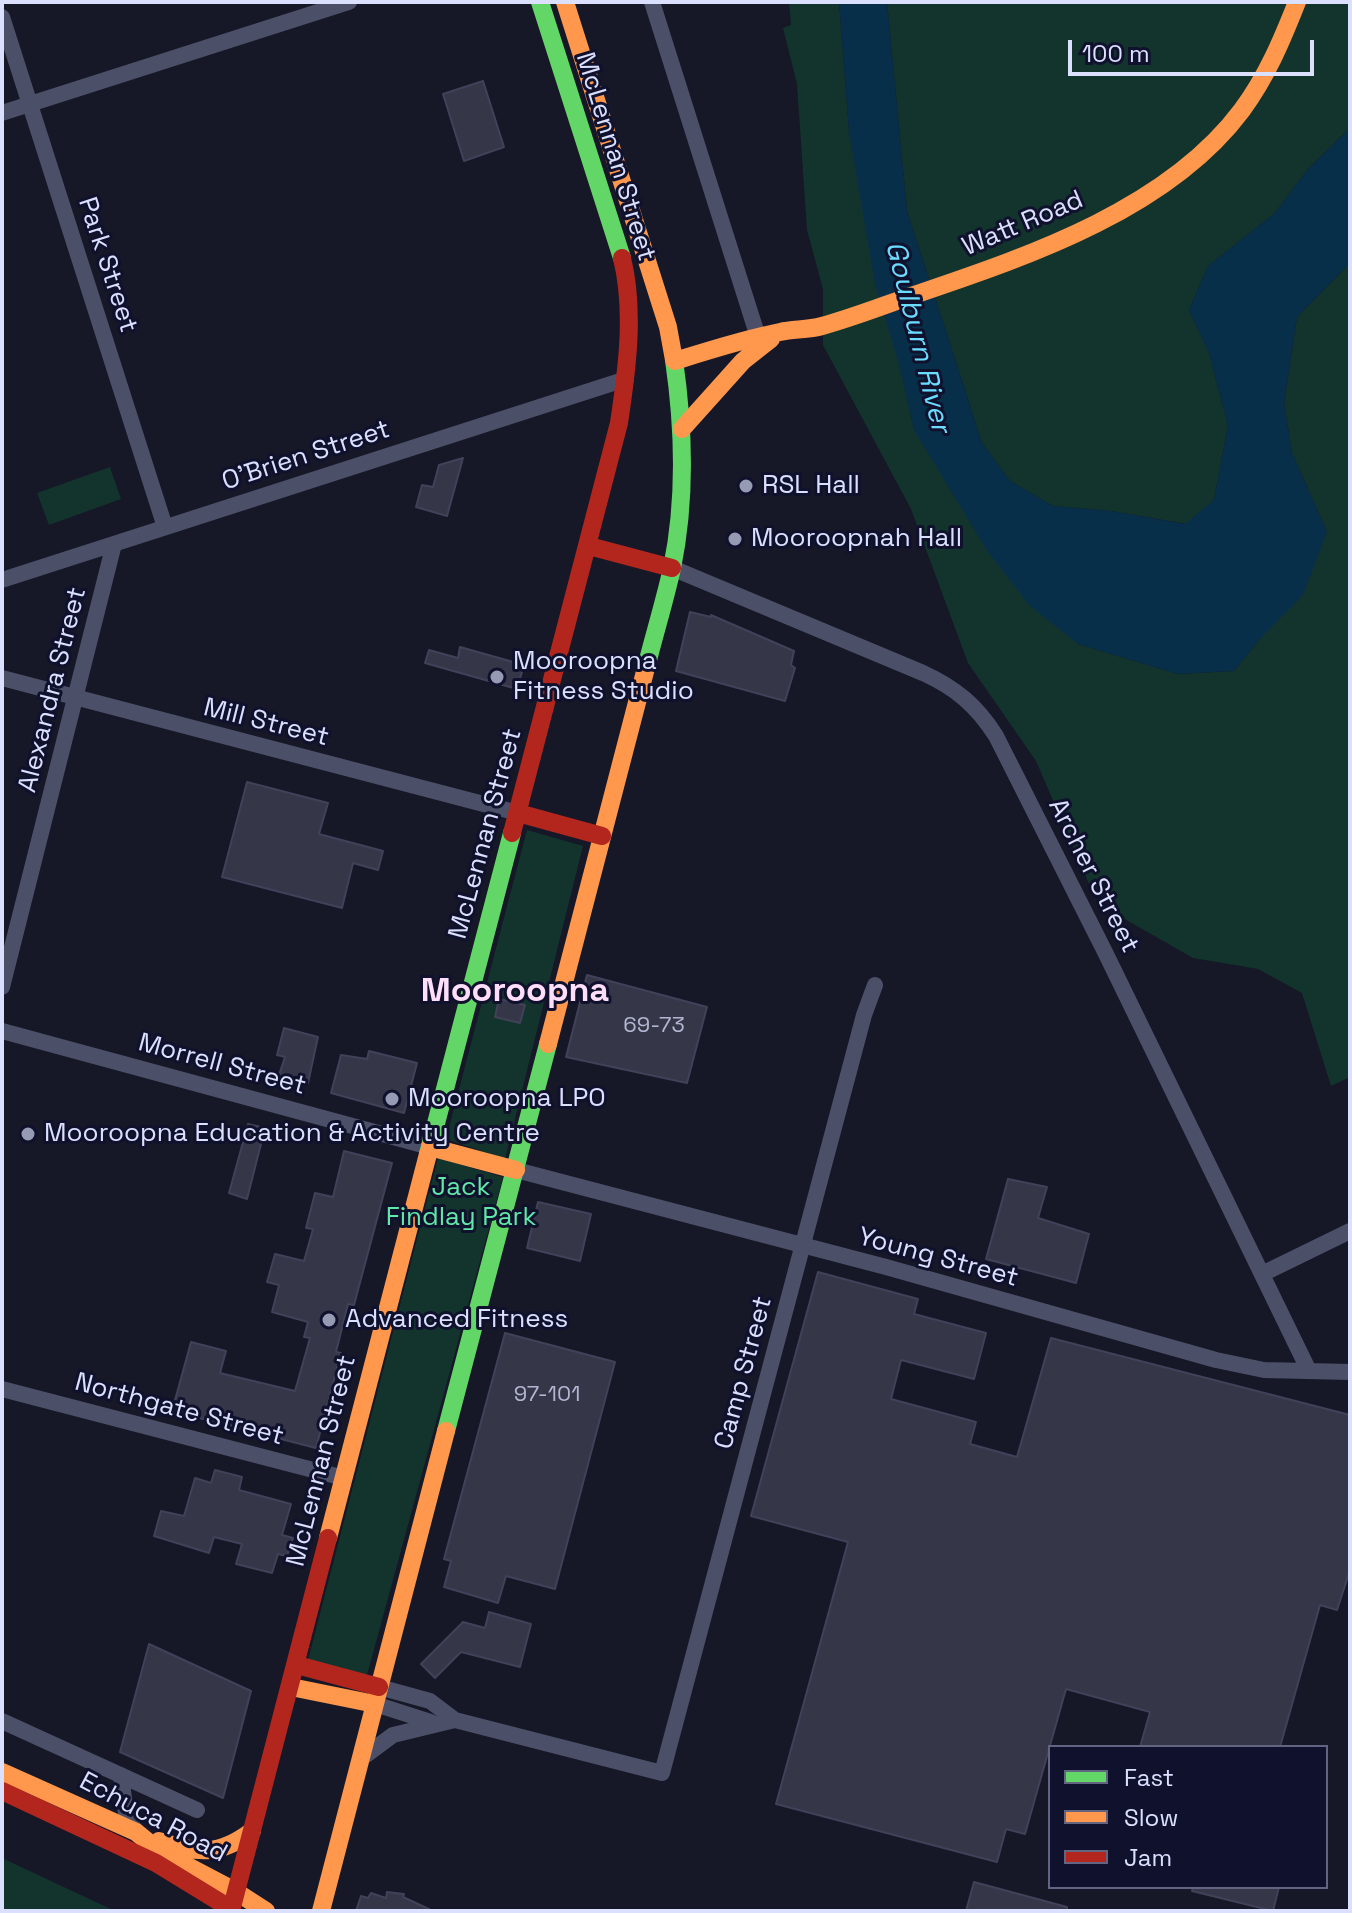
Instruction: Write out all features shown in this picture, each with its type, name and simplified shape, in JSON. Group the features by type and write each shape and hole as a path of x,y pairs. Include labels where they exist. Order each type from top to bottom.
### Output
{"main road":[{"name":"McLennan Street","path":"233,1906 619,423 626,379 628,311 623,262 540,2"},
{"name":"McLennan Street","path":"321,1911 672,568 681,518 684,470 682,429 662,365 657,290 565,2"},
{"name":"Watt Road","path":"626,379 662,365 758,337 825,325 1018,260 1150,192 1173,177 1238,118 1271,68 1297,2"},
{"path":"682,429 743,361 786,331"},
{"path":"589,546 672,568"},
{"path":"518,813 602,836"},
{"path":"430,1147 516,1170"},
{"path":"297,1665 377,1696"},
{"path":"291,1687 377,1696"},
{"name":"Echuca Road","path":"2,1772 136,1832 233,1906"},
{"name":"Echuca Road","path":"2,1791 156,1863 233,1906"},
{"path":"136,1832 179,1846 215,1851 234,1847 252,1831"},
{"path":"233,1906 266,1911"}],"street":[{"path":"2,113 349,2"},
{"path":"652,2 758,337"},
{"name":"Park Street","path":"2,17 165,527"},
{"name":"O'Brien Street","path":"2,580 626,379"},
{"name":"Alexandra Street","path":"2,987 114,544"},
{"name":"Archer Street","path":"672,568 923,673 953,688 975,707 996,736 1309,1371"},
{"name":"Mill Street","path":"2,678 518,813"},
{"name":"Camp Street","path":"455,1720 662,1773 864,1015 875,985"},
{"name":"Morrell Street","path":"2,1031 430,1147"},
{"name":"Young Street","path":"516,1170 1216,1360 1264,1370 1350,1372"},
{"path":"1262,1274 1350,1231"},
{"name":"Northgate Street","path":"2,1389 344,1478"},
{"path":"377,1696 430,1701 455,1720"},
{"path":"377,1696 436,1724"},
{"path":"358,1769 368,1752 385,1739 455,1720"},
{"path":"2,1721 197,1810"},
{"path":"121,1775 126,1814 136,1832"}],"green space":[{"path":"789,2 839,2 849,132 914,430 1078,644 1178,674 1234,671 1259,640 1327,532 1292,453 1284,403 1297,317 1350,263 1350,1077 1331,1086 1302,993 1258,969 1193,958 1123,918 1090,886 1036,761 968,663 911,509 823,345 823,289 807,230 797,84 783,28 791,25"},
{"path":"887,2 1350,2 1350,128 1308,169 1275,213 1208,266 1189,310 1209,353 1228,425 1214,500 1186,524 1111,511 1053,506 1010,481 982,443 907,211"},
{"path":"110,467 121,499 49,525 37,493"},
{"name":"Jack Findlay Park","path":"527,830 583,846 505,1159 446,1139"},
{"name":"Jack Findlay Park","path":"438,1158 503,1177 367,1675 308,1660"},
{"path":"2,1858 115,1911 2,1911"}],"water":[{"name":"Goulburn River","path":"839,2 887,2 907,211 982,443 1010,481 1053,506 1111,511 1185,524 1214,500 1228,425 1209,353 1189,310 1208,266 1275,213 1308,169 1350,128 1350,263 1297,317 1284,403 1292,453 1327,532 1303,595 1234,671 1178,674 1078,644 1030,606 988,552 914,430 899,364 875,284 849,132"}],"building":[{"path":"483,81 504,147 464,161 443,94"},
{"path":"463,458 447,516 416,507 422,485 433,487 439,465"},
{"path":"690,612 711,615 794,651 791,665 795,668 785,701 676,671"},
{"name":"Mooroopna Fitness Studio","path":"460,647 524,665 517,689 425,663 429,650 458,658"},
{"path":"247,782 328,803 319,834 383,851 378,870 353,863 342,908 222,877"},
{"path":"587,975 707,1007 687,1083 566,1057"},
{"path":"499,999 525,1005 520,1023 495,1017"},
{"path":"284,1028 318,1037 308,1083 279,1075 285,1057 277,1055"},
{"path":"369,1051 417,1063 404,1113 331,1093 341,1055 367,1059"},
{"path":"248,1124 265,1128 247,1199 229,1193"},
{"path":"344,1151 392,1163 354,1305 348,1304 336,1352 341,1353 316,1448 172,1411 191,1342 226,1351 220,1373 295,1391 310,1338 304,1337 308,1322 272,1312 279,1285 267,1282 275,1254 304,1261 313,1229 306,1228 315,1193 333,1197"},
{"path":"1008,1179 1047,1187 1038,1218 1089,1234 1076,1283 986,1259"},
{"path":"538,1202 591,1214 580,1261 527,1248"},
{"path":"818,1272 918,1299 914,1314 986,1333 974,1379 901,1360 891,1399 976,1422 970,1444 1017,1457 1051,1338 1350,1415 1350,1570 1337,1610 1320,1605 1281,1745 1141,1745 1150,1712 1066,1689 1025,1834 1006,1829 997,1862 776,1804 848,1542 751,1516"},
{"path":"505,1333 615,1362 555,1589 506,1576 498,1603 444,1587 451,1561 444,1559"},
{"path":"215,1470 242,1477 239,1490 291,1504 282,1535 293,1538 287,1556 278,1554 272,1573 236,1564 242,1544 214,1537 209,1553 154,1536 161,1511 184,1516 195,1478 211,1483"},
{"path":"489,1612 531,1624 520,1667 461,1652 435,1678 421,1664 463,1622 485,1628"},
{"path":"149,1644 251,1691 223,1798 120,1752"},
{"path":"974,1882 1067,1907 1067,1911 966,1911"},
{"path":"1192,1889 1278,1889 1273,1911"},
{"path":"387,1892 404,1894 403,1897 433,1911 356,1911 361,1896 368,1898 371,1893 386,1898"}],"traffic: fast":[{"path":"540,2 622,258"},
{"path":"647,664 672,568 680,517 681,438 674,360"},
{"path":"428,1154 512,833"},
{"path":"446,1431 548,1044"}],"traffic: slow":[{"path":"565,2 668,327 674,360"},
{"path":"675,361 753,338 817,327 859,315 1052,244 1138,201 1177,175 1212,144 1242,110 1280,44 1297,2"},
{"path":"682,429 743,361 771,339"},
{"path":"548,1044 647,664"},
{"path":"430,1147 516,1170"},
{"path":"328,1538 428,1154"},
{"path":"321,1911 446,1431"},
{"path":"291,1687 375,1704"},
{"path":"2,1772 136,1832 159,1851 235,1891"},
{"path":"159,1841 197,1850 218,1849 252,1831"},
{"path":"235,1891 266,1911"}],"traffic: jam":[{"path":"512,833 619,423 629,320 622,258"},
{"path":"589,546 672,568"},
{"path":"518,813 602,836"},
{"path":"231,1911 328,1538"},
{"path":"297,1665 379,1687"},
{"path":"2,1791 156,1863 231,1909"}],"place":[{"name":"RSL Hall","path":"746,486"},
{"name":"Mooroopnah Hall","path":"735,539"},
{"name":"Mooroopna Fitness Studio","path":"497,677"},
{"name":"Mooroopna LPO","path":"392,1099"},
{"name":"Mooroopna Education & Activity Centre","path":"28,1134"},
{"name":"Advanced Fitness","path":"329,1320"}],"district":[{"name":"Mooroopna","path":"515,992"}]}
